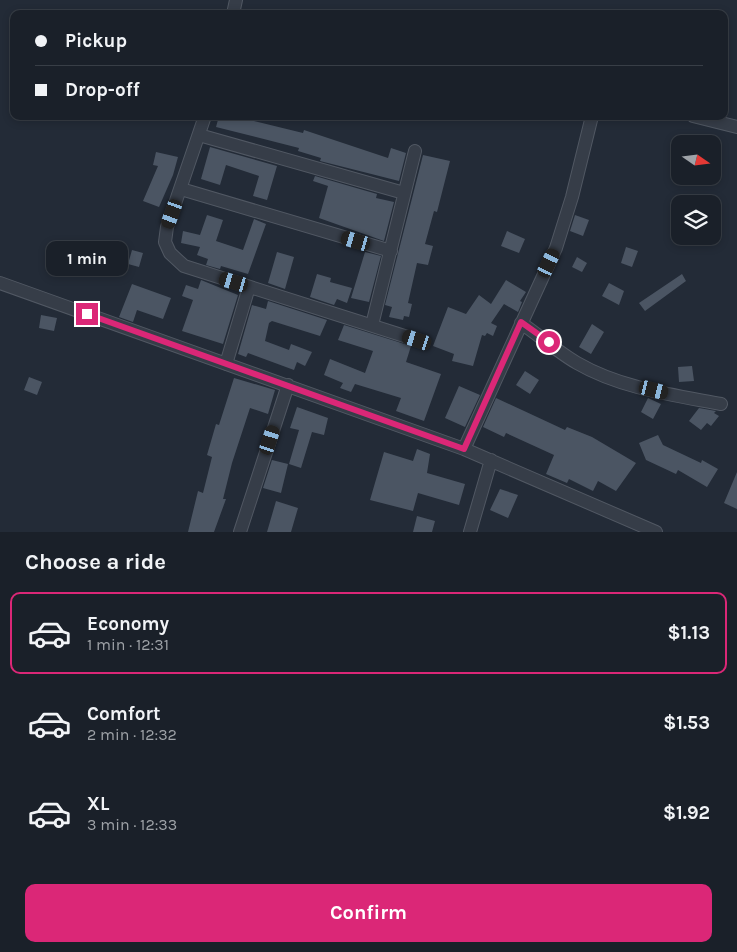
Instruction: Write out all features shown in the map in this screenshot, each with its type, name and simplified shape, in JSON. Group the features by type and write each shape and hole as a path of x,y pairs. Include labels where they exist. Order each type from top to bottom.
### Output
{"street":[{"path":"204,120 167,227 165,242 170,253 184,266 417,340"},
{"path":"464,449 556,248 572,197 591,120"},
{"path":"709,120 737,127"},
{"path":"199,135 404,193"},
{"path":"372,325 414,151"},
{"path":"181,189 391,251"},
{"path":"0,283 464,449 649,531"},
{"path":"226,364 249,287"},
{"path":"521,322 576,362 598,373 667,393 721,404"},
{"path":"240,532 288,385"},
{"path":"470,532 491,460"}],"building":[{"path":"218,120 250,120 303,133 304,130 388,158 391,148 406,153 399,181 320,161 321,158 298,151 299,148 216,127"},
{"path":"210,147 277,166 267,200 253,196 259,176 226,165 220,185 201,179"},
{"path":"156,152 178,157 173,175 159,207 143,201 158,166 153,165"},
{"path":"423,155 450,161 437,212 434,211 425,244 433,246 428,265 417,263 408,303 412,304 409,317 404,316 403,320 389,317 392,307 385,305"},
{"path":"315,176 377,194 376,198 394,202 384,241 319,218 328,186 313,181"},
{"path":"207,215 223,220 216,241 243,250 254,219 266,224 248,274 221,266 220,269 206,265 208,259 197,255 200,247 181,243 183,231 200,235"},
{"path":"575,215 589,220 583,236 570,231"},
{"path":"507,231 525,239 519,253 501,246"},
{"path":"626,247 638,251 632,267 621,263"},
{"path":"132,250 143,253 139,267 128,264"},
{"path":"277,252 294,257 285,289 268,283"},
{"path":"365,252 381,256 369,302 351,298"},
{"path":"577,257 587,263 582,272 572,267"},
{"path":"317,274 331,278 330,282 352,288 347,303 337,299 334,305 310,297"},
{"path":"682,274 686,281 645,311 639,303"},
{"path":"201,280 238,295 223,344 182,331 193,300 182,296 186,285 198,289"},
{"path":"506,280 526,292 520,301 522,302 518,312 504,304 491,323 497,326 493,336 487,333 485,336 482,335 473,366 452,361 454,354 433,346 448,307 466,314 479,295 491,304"},
{"path":"609,283 624,291 619,305 602,296"},
{"path":"132,284 171,298 163,319 137,310 133,322 119,317"},
{"path":"268,301 327,320 320,336 272,321 269,323 265,341 289,350 291,344 312,352 305,366 297,362 294,370 248,353 246,357 238,354 252,305 266,309"},
{"path":"41,315 57,318 54,331 39,328"},
{"path":"592,324 604,332 591,354 579,347"},
{"path":"344,325 411,346 406,362 441,374 424,421 396,411 401,398 355,384 351,392 340,388 343,383 324,375 330,359 365,373 373,351 338,340"},
{"path":"692,366 694,381 679,382 678,367"},
{"path":"525,371 539,380 530,394 516,385"},
{"path":"29,377 42,382 37,395 24,390"},
{"path":"234,378 275,390 268,414 250,408 232,463 223,499 226,499 214,532 188,532 198,491 203,493 212,457 207,455 216,424 219,425"},
{"path":"459,386 480,395 465,427 445,418"},
{"path":"496,398 565,430 567,427 592,437 636,463 616,491 598,481 593,491 569,479 567,483 546,474 554,455 506,433 504,437 483,427"},
{"path":"648,398 661,404 653,419 641,412"},
{"path":"297,407 328,418 324,435 312,432 301,468 289,464 299,430 290,428"},
{"path":"699,408 716,411 714,413 719,416 711,426 707,423 701,430 689,421"},
{"path":"658,435 663,445 701,463 702,460 718,469 707,487 678,470 676,474 646,460 639,443"},
{"path":"417,449 430,454 427,473 465,484 459,505 418,493 413,511 370,500 384,452 413,461"},
{"path":"272,460 288,464 281,493 263,488"},
{"path":"737,472 737,509 724,503"},
{"path":"500,489 518,495 508,518 490,510"},
{"path":"276,501 298,508 291,532 267,532"},
{"path":"417,516 435,521 432,532 413,532"}],"route":[{"path":"87,314 464,449 521,322 549,342"}]}
